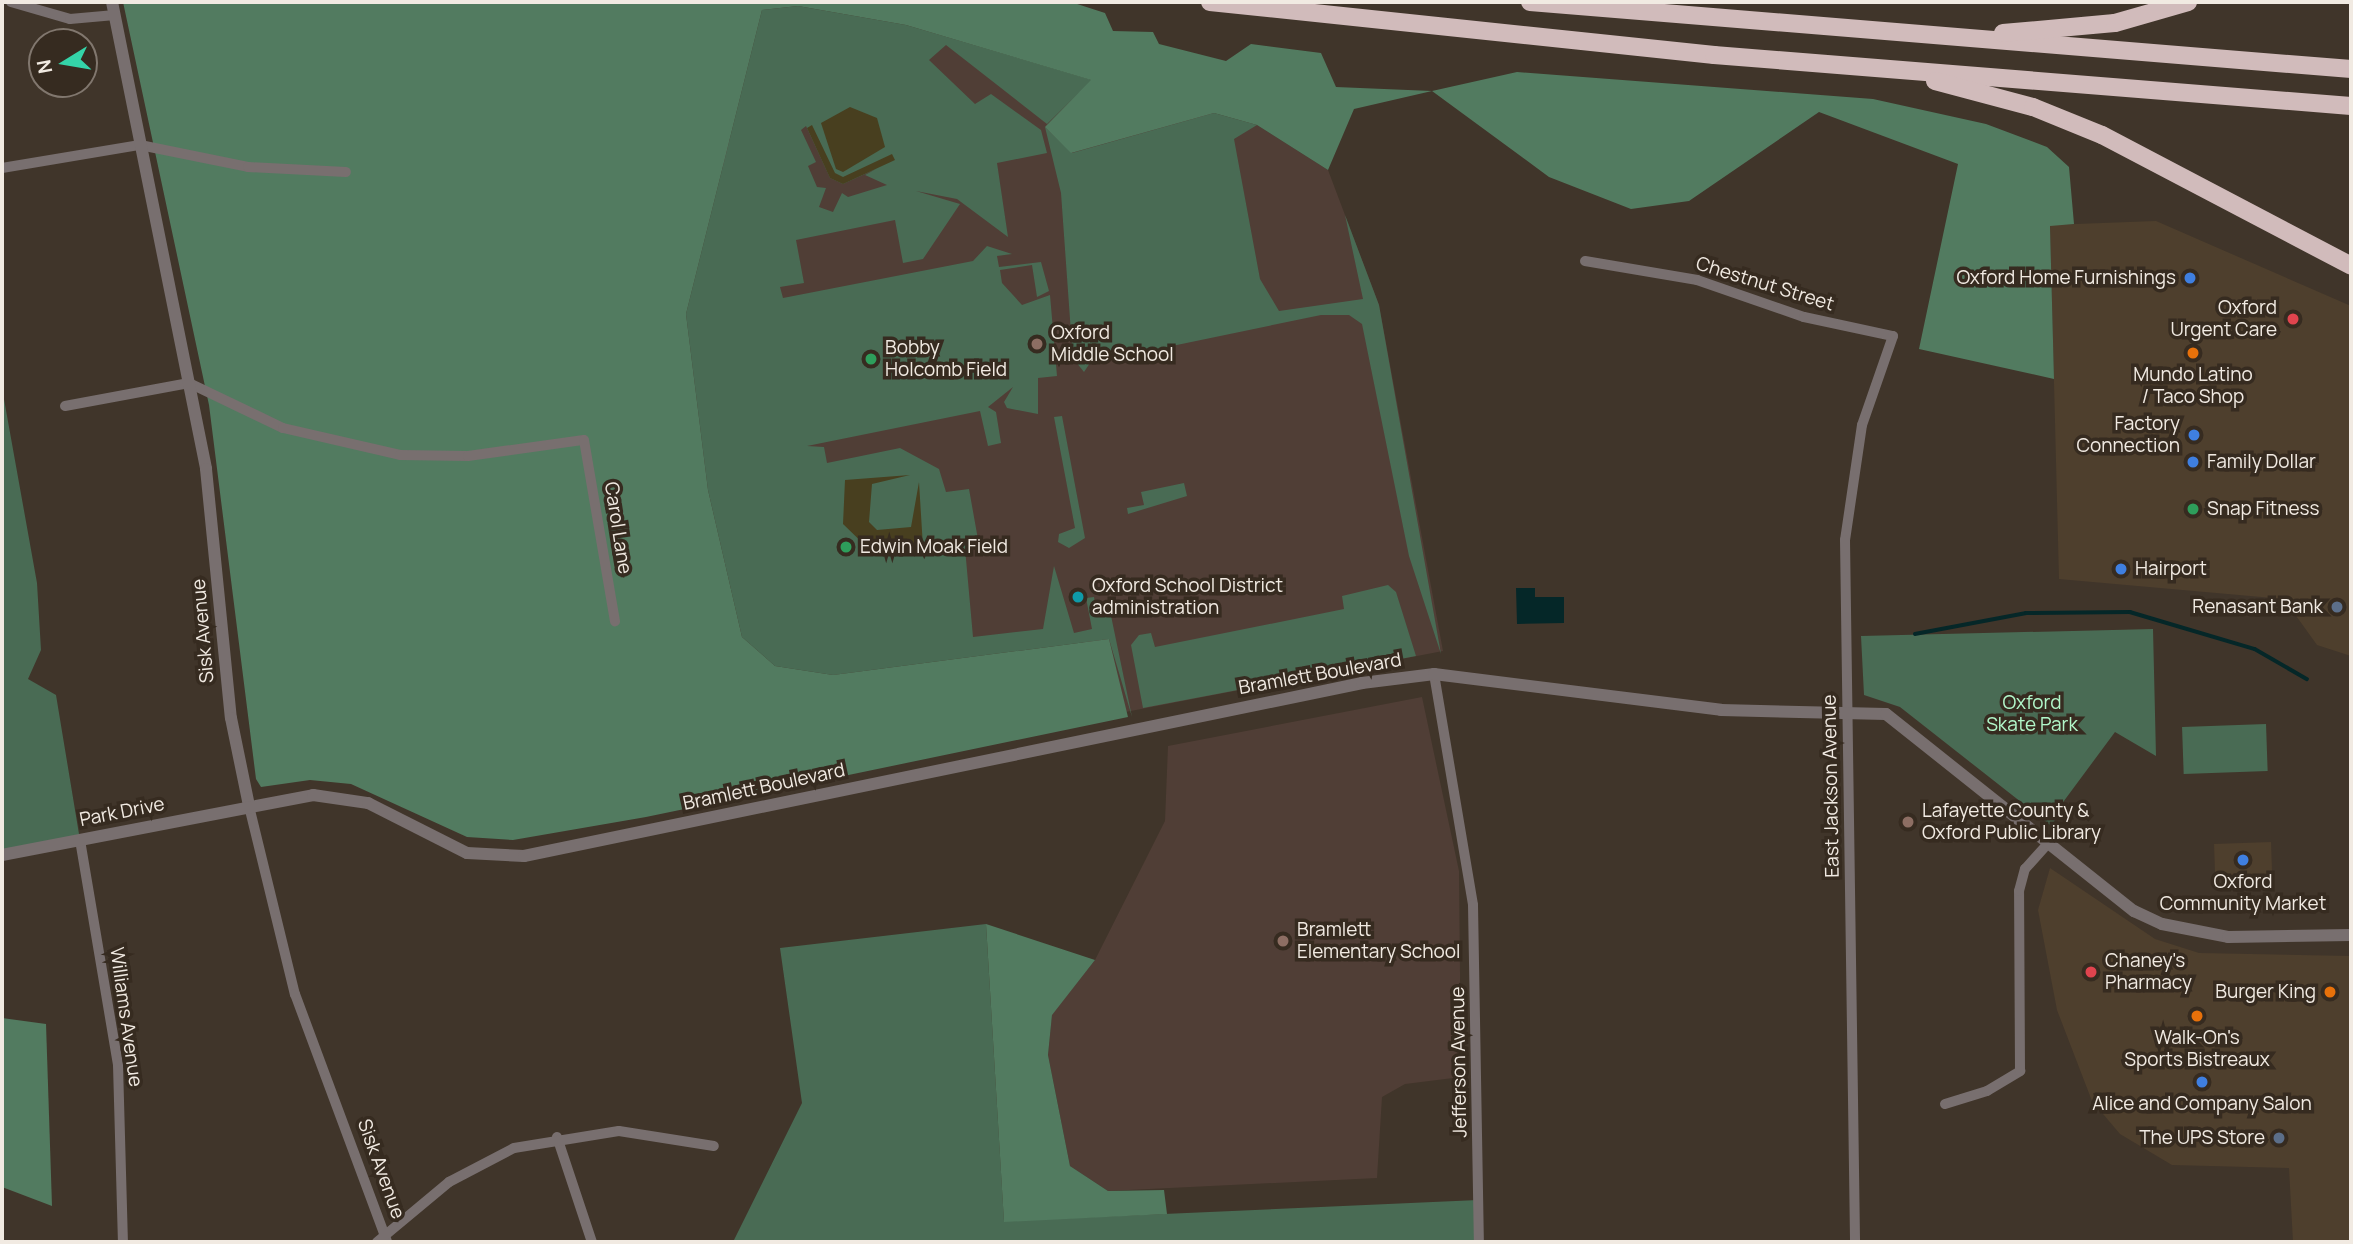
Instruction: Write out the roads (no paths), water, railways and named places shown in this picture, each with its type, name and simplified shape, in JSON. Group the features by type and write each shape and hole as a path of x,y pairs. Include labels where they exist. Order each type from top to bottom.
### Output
{"highway":[{"path":"1210,2 1884,69 2351,106"},
{"path":"1530,2 2350,69"},
{"path":"1941,37 2115,23 2188,2"},
{"path":"1884,69 2033,107 2102,135 2351,266"}],"street":[{"path":"11,2 70,19 113,8"},
{"name":"Sisk Avenue","path":"113,8 206,469 231,718 248,806 295,994 383,1240"},
{"path":"2,168 140,145 248,167 346,172"},
{"name":"Chestnut Street","path":"1585,261 1697,280 1804,317 1893,336"},
{"name":"East Jackson Avenue","path":"1855,1242 1847,709 1847,502 1862,425 1893,336"},
{"path":"65,406 189,383"},
{"name":"Carol Lane","path":"189,383 283,428 400,455 468,456 584,440 615,621"},
{"name":"Bramlett Boulevard","path":"248,806 344,797 467,853 524,856 1362,683 1434,674 1721,710 1847,709 1901,722 2134,911 2190,933 2351,935"},
{"name":"Jefferson Avenue","path":"1434,674 1474,905 1479,1242"},
{"name":"Park Drive","path":"2,855 248,806"},
{"name":"Williams Avenue","path":"80,839 118,1065 123,1242"},
{"path":"1945,1104 1987,1091 2020,1071 2019,891 2025,869 2050,841"},
{"path":"383,1240 449,1182 514,1148 557,1137 627,1131 715,1146"},
{"path":"557,1137 592,1242"}],"water":[{"path":"1516,588 1535,588 1535,597 1564,597 1564,623 1517,624"}],"waterway":[{"path":"1915,634 2026,613 2130,612 2255,649 2307,679"}],"place":[{"name":"Oxford Home Furnishings","path":"2190,278"},
{"name":"Oxford Urgent Care","path":"2293,319"},
{"name":"Oxford Middle School","path":"1037,344"},
{"name":"Mundo Latino / Taco Shop","path":"2193,353"},
{"name":"Bobby Holcomb Field","path":"871,359"},
{"name":"Factory Connection","path":"2194,435"},
{"name":"Family Dollar","path":"2193,462"},
{"name":"Snap Fitness","path":"2193,509"},
{"name":"Edwin Moak Field","path":"846,547"},
{"name":"Hairport","path":"2121,569"},
{"name":"Oxford School District administration","path":"1078,597"},
{"name":"Renasant Bank","path":"2337,607"},
{"name":"Lafayette County & Oxford Public Library","path":"1908,822"},
{"name":"Oxford Community Market","path":"2243,860"},
{"name":"Bramlett Elementary School","path":"1283,941"},
{"name":"Chaney's Pharmacy","path":"2091,972"},
{"name":"Burger King","path":"2330,992"},
{"name":"Walk-On's Sports Bistreaux","path":"2197,1016"},
{"name":"Alice and Company Salon","path":"2202,1082"},
{"name":"The UPS Store","path":"2279,1138"}],"park label":[{"name":"Oxford Skate Park","path":"2032,714"}]}
